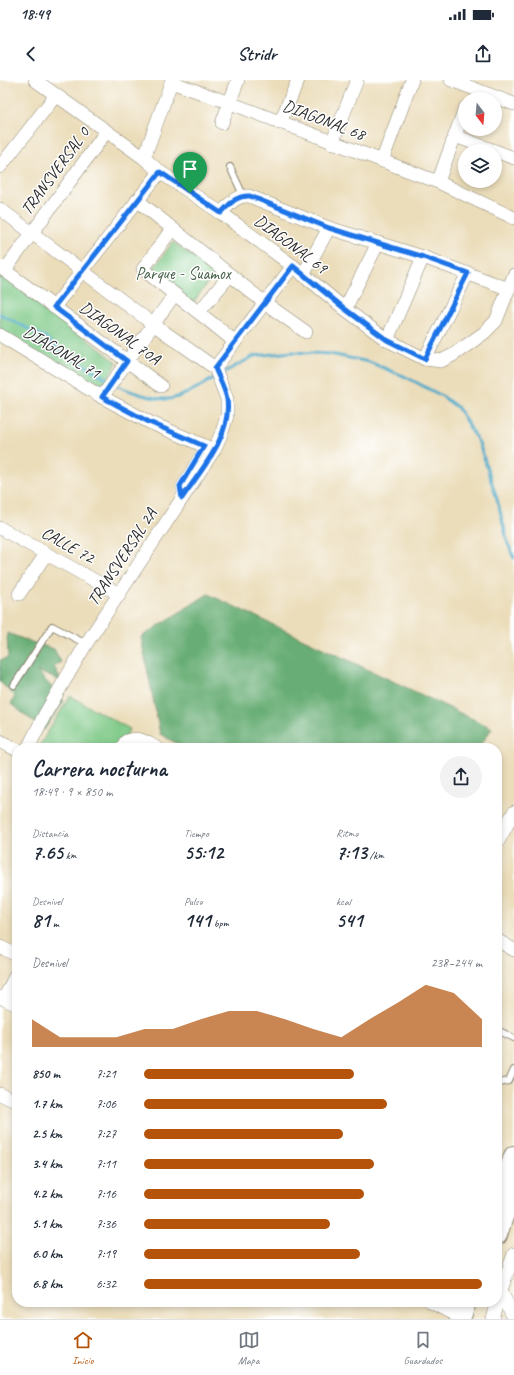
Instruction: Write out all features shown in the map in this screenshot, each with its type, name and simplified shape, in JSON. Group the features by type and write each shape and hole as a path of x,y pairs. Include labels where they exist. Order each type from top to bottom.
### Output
{"main road":[{"path":"502,1193 514,1156"},
{"path":"502,1220 514,1183"},
{"path":"464,1315 471,1307"}],"street":[{"name":"DIAGONAL 69","path":"35,80 144,158 160,172 221,213 293,266 345,309 387,340 425,359 441,361 453,355 484,333 496,321 514,275"},
{"path":"222,123 238,80"},
{"path":"280,123 298,80"},
{"path":"332,142 357,80"},
{"path":"382,161 412,80"},
{"path":"451,80 469,92"},
{"name":"DIAGONAL 68","path":"144,158 171,81 438,182 514,218"},
{"path":"0,167 56,95"},
{"path":"502,101 514,104"},
{"path":"438,182 458,128"},
{"name":"TRANSVERSAL 0","path":"2,269 32,234 106,132"},
{"path":"455,136 476,144"},
{"path":"502,154 514,158"},
{"path":"54,307 160,172"},
{"path":"221,213 235,198 243,195 250,196 329,228 423,257 509,288"},
{"path":"137,200 265,303 306,332"},
{"path":"0,209 153,324 215,368 293,266"},
{"path":"303,275 329,228"},
{"path":"172,229 143,269 235,342"},
{"path":"345,309 378,243"},
{"path":"387,340 423,257"},
{"name":"DIAGONAL 70A","path":"2,269 54,307 123,366 161,386"},
{"path":"425,359 468,273"},
{"path":"199,312 230,275"},
{"path":"105,392 174,295"},
{"name":"DIAGONAL 71","path":"0,335 105,392 149,422 209,448"},
{"name":"TRANSVERSAL 2A","path":"30,743 45,714 86,644 182,498 209,448 222,432 227,416 227,399 215,368"},
{"name":"CALLE 72","path":"0,528 119,594"},
{"path":"19,594 46,554"},
{"path":"125,743 126,741 133,739 140,739 148,743"},
{"path":"0,741 12,747"},
{"path":"502,834 514,812"},
{"path":"502,943 514,950"},
{"path":"0,947 12,951"},
{"path":"12,981 2,998 12,1003"},
{"path":"0,1094 12,1100"},
{"path":"502,1287 514,1254"},
{"path":"502,1292 514,1319"},
{"path":"445,1307 464,1315"},
{"path":"493,1319 496,1307"}],"lane":[{"path":"230,167 243,195"},
{"path":"14,685 52,626 86,644"},
{"path":"502,1032 514,1038"},
{"path":"502,1082 508,1081 514,1070"}],"green space":[{"name":"Parque - Suamox","path":"173,242 215,273 193,303 151,272"},
{"path":"0,274 117,362 100,393 0,330"},
{"path":"208,594 492,728 482,743 176,743 160,734 141,637"},
{"path":"7,633 54,649 61,662 54,666 61,681 37,671 64,701 44,730 11,704 15,696 0,682 0,660 8,658"},
{"path":"70,696 130,729 121,743 41,743"}],"waterway":[{"path":"0,314 44,337 67,356 109,380"},
{"path":"221,374 254,356 292,352 330,354 369,362 406,377 442,396 458,408 479,443 497,499 508,544 514,558"},
{"path":"115,384 141,394 156,398 168,399 180,396 216,377"}],"route":[{"path":"160,172 190,193 221,213 235,198 243,195 250,196 329,228 423,257 468,273 425,359 387,340 345,309 293,266 215,368 227,399 227,416 214,450 182,498 180,486 204,446 149,422 102,397 127,361 54,307 160,172"}]}
